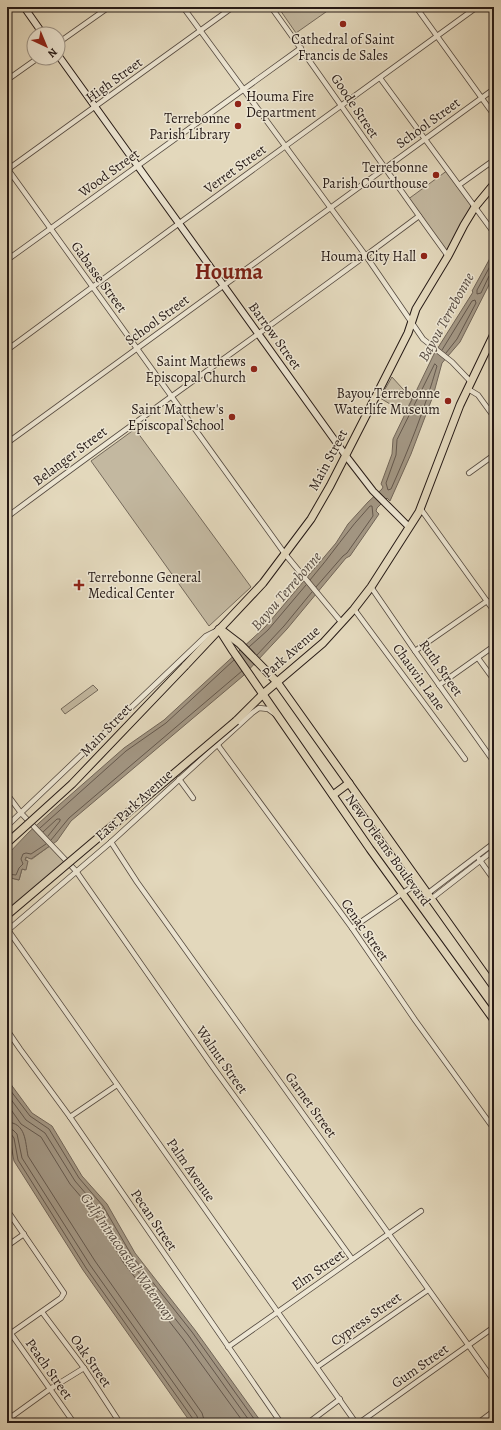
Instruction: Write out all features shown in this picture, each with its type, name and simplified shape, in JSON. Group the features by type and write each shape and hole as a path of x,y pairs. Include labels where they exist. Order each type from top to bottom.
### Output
{"main road":[{"path":"24,7 37,26"},
{"name":"Barrow Street","path":"66,66 346,456 373,491 409,527"},
{"name":"Main Street","path":"7,843 72,784 263,583 285,554 310,519 346,456 411,323 416,309 475,207 494,184"},
{"name":"Park Avenue","path":"7,915 236,721 263,694 323,643 354,609 371,587 420,508 460,405 494,334"},
{"name":"New Orleans Boulevard","path":"219,629 240,644 277,682 494,987"},
{"name":"New Orleans Boulevard","path":"219,629 232,651 333,796 493,1016"},
{"path":"333,796 349,783"}],"street":[{"path":"66,38 109,7"},
{"path":"183,7 366,256 423,339 452,362 471,382"},
{"name":"High Street","path":"7,170 233,7"},
{"name":"Goode Street","path":"271,7 448,256"},
{"path":"416,7 494,115"},
{"name":"Verret Street","path":"7,350 477,7"},
{"name":"Wood Street","path":"7,260 301,48"},
{"path":"7,80 27,66"},
{"path":"380,78 494,233"},
{"name":"School Street","path":"7,443 494,89"},
{"path":"459,185 494,160"},
{"name":"Gabasse Street","path":"7,170 93,286 171,397 285,554 342,622"},
{"name":"Belanger Street","path":"7,517 110,439 171,397 419,216"},
{"path":"468,389 478,395 494,417"},
{"path":"469,473 494,455"},
{"path":"420,508 494,611"},
{"name":"Ruth Street","path":"371,587 494,762"},
{"path":"415,651 487,600"},
{"name":"Chauvin Lane","path":"354,609 465,759"},
{"name":"Main Street","path":"7,826 206,636 219,629"},
{"path":"439,685 494,646"},
{"path":"478,658 494,680"},
{"name":"East Park Avenue","path":"8,931 110,842 217,744 259,708 268,709 278,716"},
{"name":"Cenac Street","path":"217,744 352,928 420,1027 494,1129"},
{"path":"179,779 193,798"},
{"name":"Walnut Street","path":"7,794 21,813 76,871 209,1061 352,1260"},
{"name":"Garnet Street","path":"110,842 137,882 494,1381"},
{"path":"429,896 461,876 494,843"},
{"path":"429,896 458,871 494,850"},
{"path":"479,858 494,880"},
{"path":"458,871 461,876"},
{"path":"352,928 419,882"},
{"name":"Palm Avenue","path":"8,931 357,1423"},
{"name":"Pecan Street","path":"7,1030 70,1118 281,1423"},
{"path":"70,1118 117,1085"},
{"path":"7,1210 64,1292 61,1298 9,1335"},
{"name":"Elm Street","path":"228,1347 420,1211"},
{"path":"7,1246 24,1234"},
{"name":"Cypress Street","path":"317,1367 428,1290"},
{"name":"Oak Street","path":"42,1312 84,1368 120,1423"},
{"name":"Gum Street","path":"357,1423 494,1327"},
{"name":"Peach Street","path":"7,1328 9,1335 74,1423"},
{"path":"7,1420 84,1368"},
{"path":"308,1423 340,1399"},
{"path":"478,1423 494,1411"}],"shaded area":[{"path":"278,7 333,7 296,33"},
{"path":"448,170 475,207 448,256 407,200"},
{"path":"392,377 412,399 405,413 380,398"},
{"path":"135,429 251,587 209,626 91,461"},
{"path":"93,685 98,690 65,714 61,709"},
{"path":"51,845 69,863 7,915 7,877 19,880 22,869 25,870 26,857 32,859"}],"water":[{"path":"494,251 494,275 460,342 442,363 433,396 411,454 390,501 387,498 377,508 376,511 379,514 350,556 346,558 287,629 243,676 71,821 57,841 31,859 26,857 25,860 28,861 26,870 22,869 19,880 7,877 7,855 29,832 124,748 164,720 265,627 336,543 348,524 382,489 383,487 381,484 392,454 393,439 434,354 473,292 472,291"},
{"name":"Gulf Intracoastal Waterway","path":"7,1079 32,1113 52,1126 82,1176 107,1204 135,1253 195,1330 262,1423 191,1423 83,1270 14,1161 10,1139 7,1135"}],"place":[{"name":"Cathedral of Saint Francis de Sales","path":"343,24"},
{"name":"Houma Fire Department","path":"238,104"},
{"name":"Terrebonne Parish Library","path":"238,126"},
{"name":"Terrebonne Parish Courthouse","path":"436,175"},
{"name":"Houma City Hall","path":"424,256"},
{"name":"Saint Matthews Episcopal Church","path":"254,369"},
{"name":"Bayou Terrebonne Waterlife Museum","path":"448,401"},
{"name":"Saint Matthew's Episcopal School","path":"232,417"},
{"name":"Terrebonne General Medical Center","path":"79,585"}],"district":[{"name":"Houma","path":"229,272"}],"water label":[{"name":"Bayou Terrebonne","path":"446,317"},
{"name":"Bayou Terrebonne","path":"286,591"}]}
